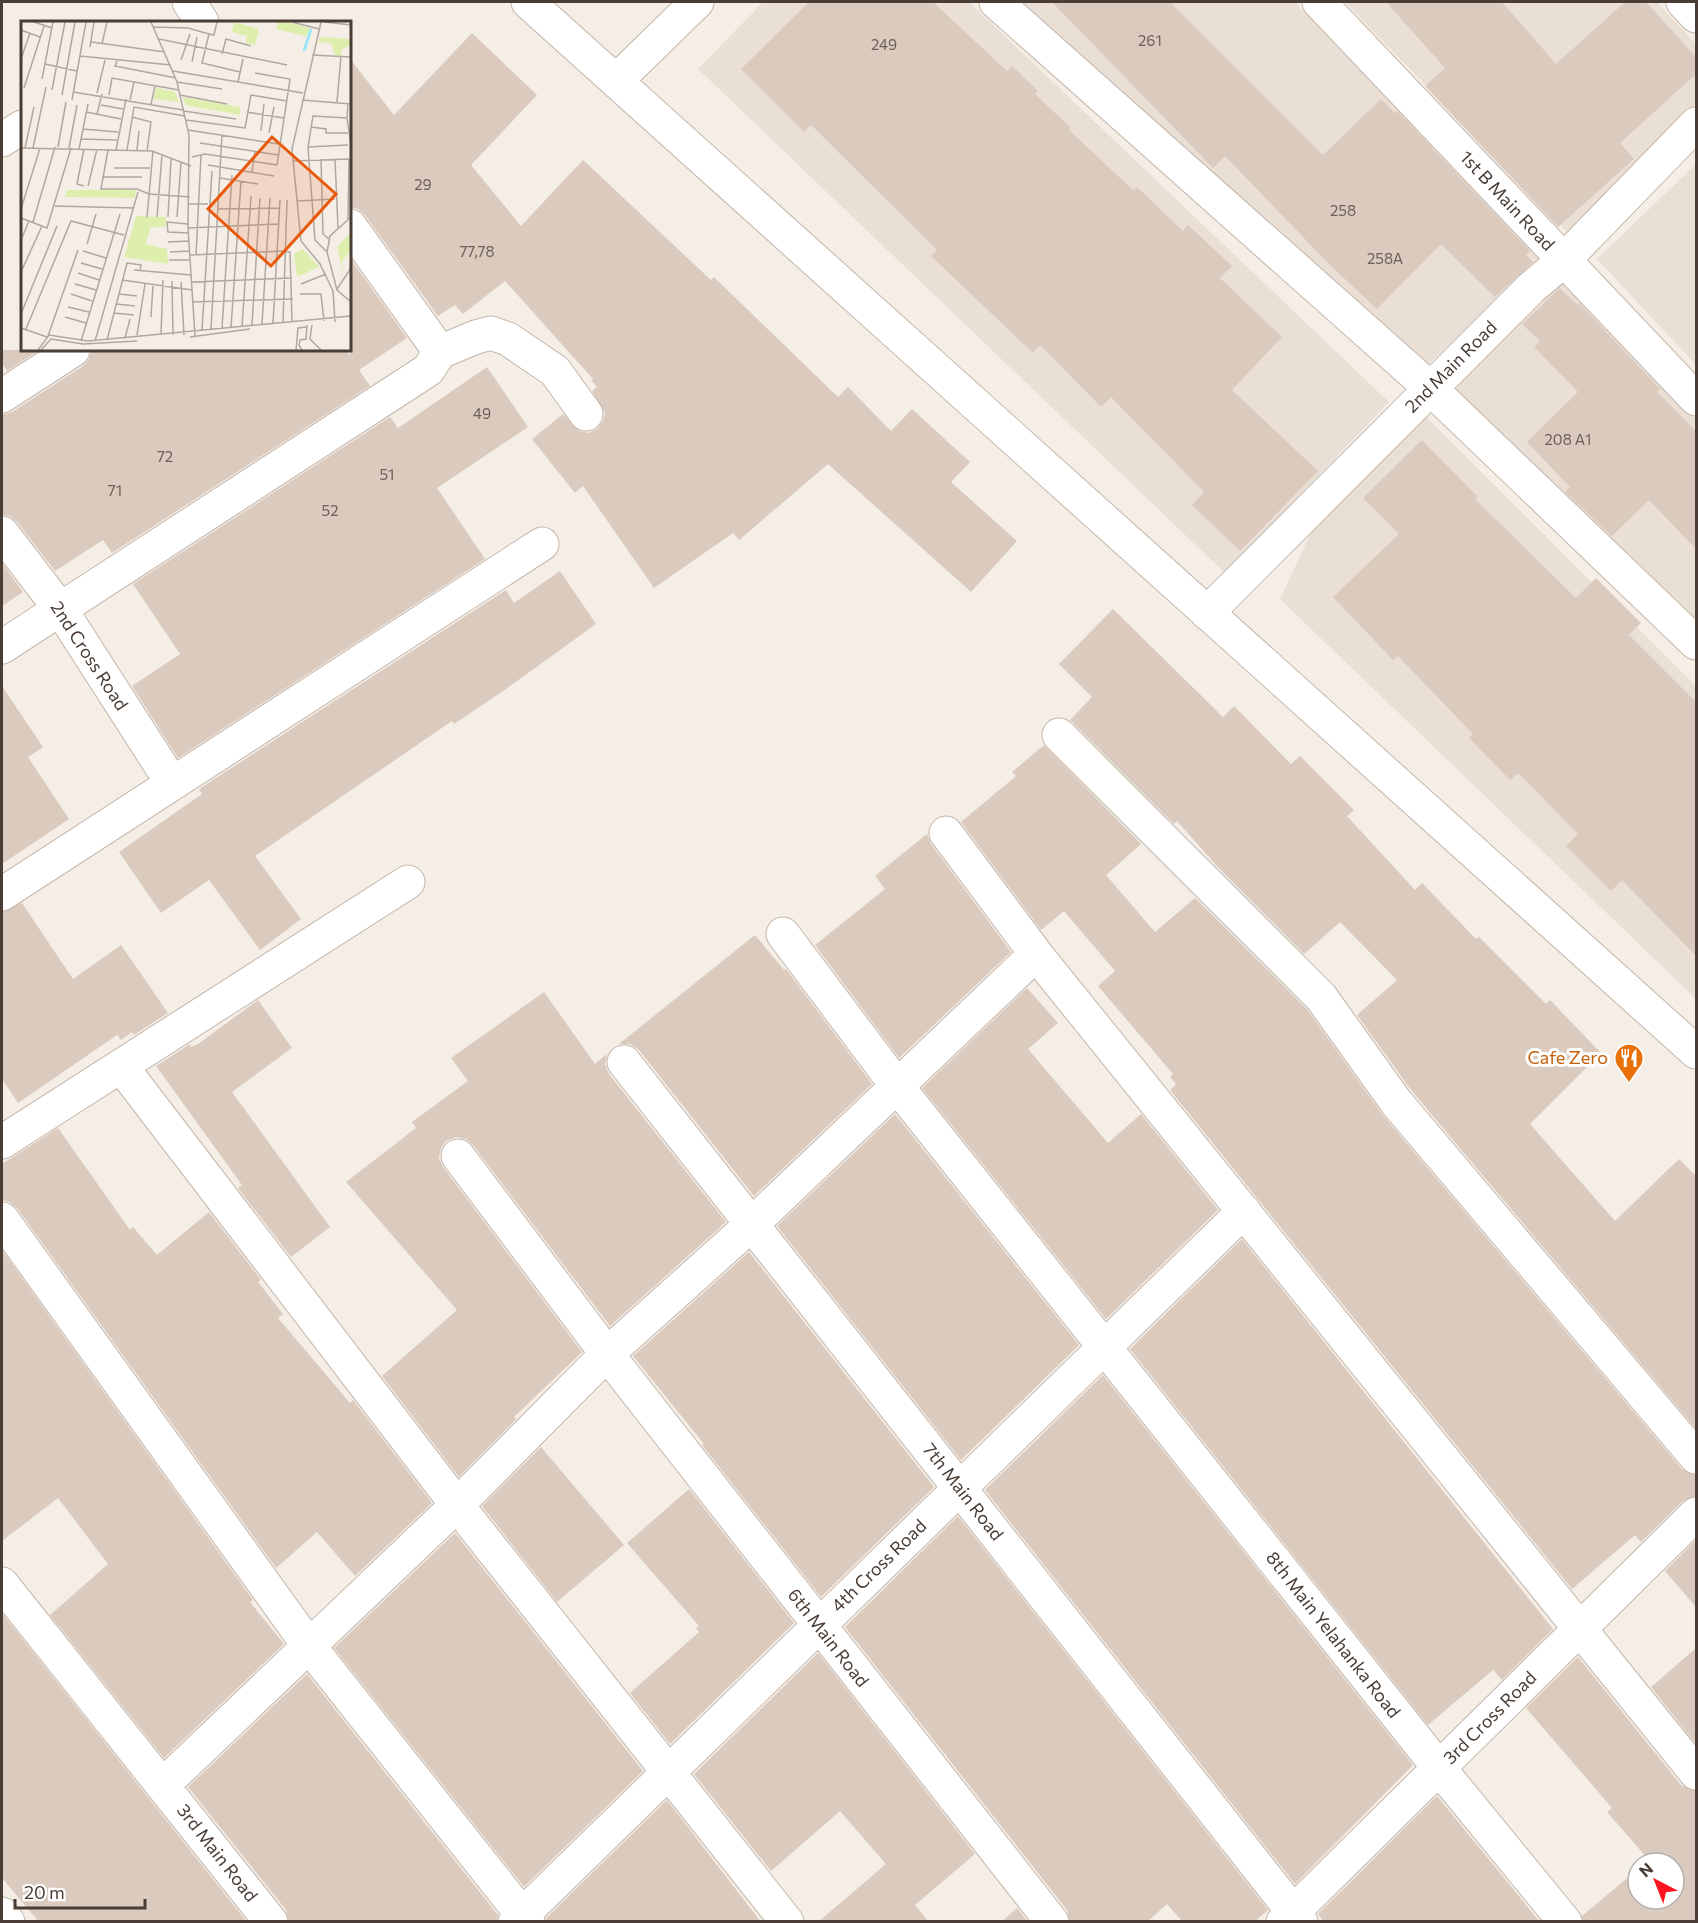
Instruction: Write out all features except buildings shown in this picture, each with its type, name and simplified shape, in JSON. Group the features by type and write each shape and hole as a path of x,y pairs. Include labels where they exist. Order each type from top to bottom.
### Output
{"street":[{"path":"528,2 1696,1052"},
{"path":"616,81 697,2"},
{"path":"996,2 1430,388 1696,643"},
{"name":"1st B Main Road","path":"1319,2 1696,399"},
{"path":"1683,2 1696,16"},
{"name":"2nd Main Road","path":"1207,613 1531,288 1563,261 1696,124"},
{"path":"2,140 21,128"},
{"path":"351,227 440,352"},
{"path":"2,647 428,370 440,352 476,337 491,333 508,339 555,371 585,414"},
{"path":"2,396 71,351"},
{"name":"2nd Cross Road","path":"2,533 61,610 172,783"},
{"path":"2,894 542,544"},
{"path":"1059,735 1321,997 1396,1102 1696,1457"},
{"path":"946,833 1036,954 1696,1773"},
{"path":"2,1142 408,882"},
{"name":"8th Main Yelahanka Road","path":"783,934 897,1086 1439,1768 1565,1922"},
{"path":"163,1785 457,1505 607,1354 752,1224 1036,954"},
{"name":"7th Main Road","path":"624,1062 960,1488 1292,1918"},
{"path":"121,1066 457,1505 787,1922"},
{"name":"6th Main Road","path":"458,1156 607,1354 1052,1922"},
{"name":"4th Cross Road","path":"522,1919 669,1772 1244,1211"},
{"path":"2,1219 309,1646 522,1919"},
{"name":"3rd Cross Road","path":"1292,1918 1439,1768 1696,1514"},
{"name":"3rd Main Road","path":"2,1584 271,1922"},
{"path":"2,1914 8,1922"}],"shaded area":[{"path":"763,2 969,2 1389,402 1225,573 698,69"},
{"path":"1018,2 1295,2 1541,260 1424,368"},
{"path":"1345,2 1657,2 1696,44 1696,104 1568,233"},
{"path":"1696,164 1696,365 1597,259"},
{"path":"1569,276 1696,416 1696,635 1449,391"},
{"path":"1425,416 1696,686 1696,999 1280,599 1315,524"}],"place":[{"name":"Cafe Zero","path":"1629,1084"}]}
